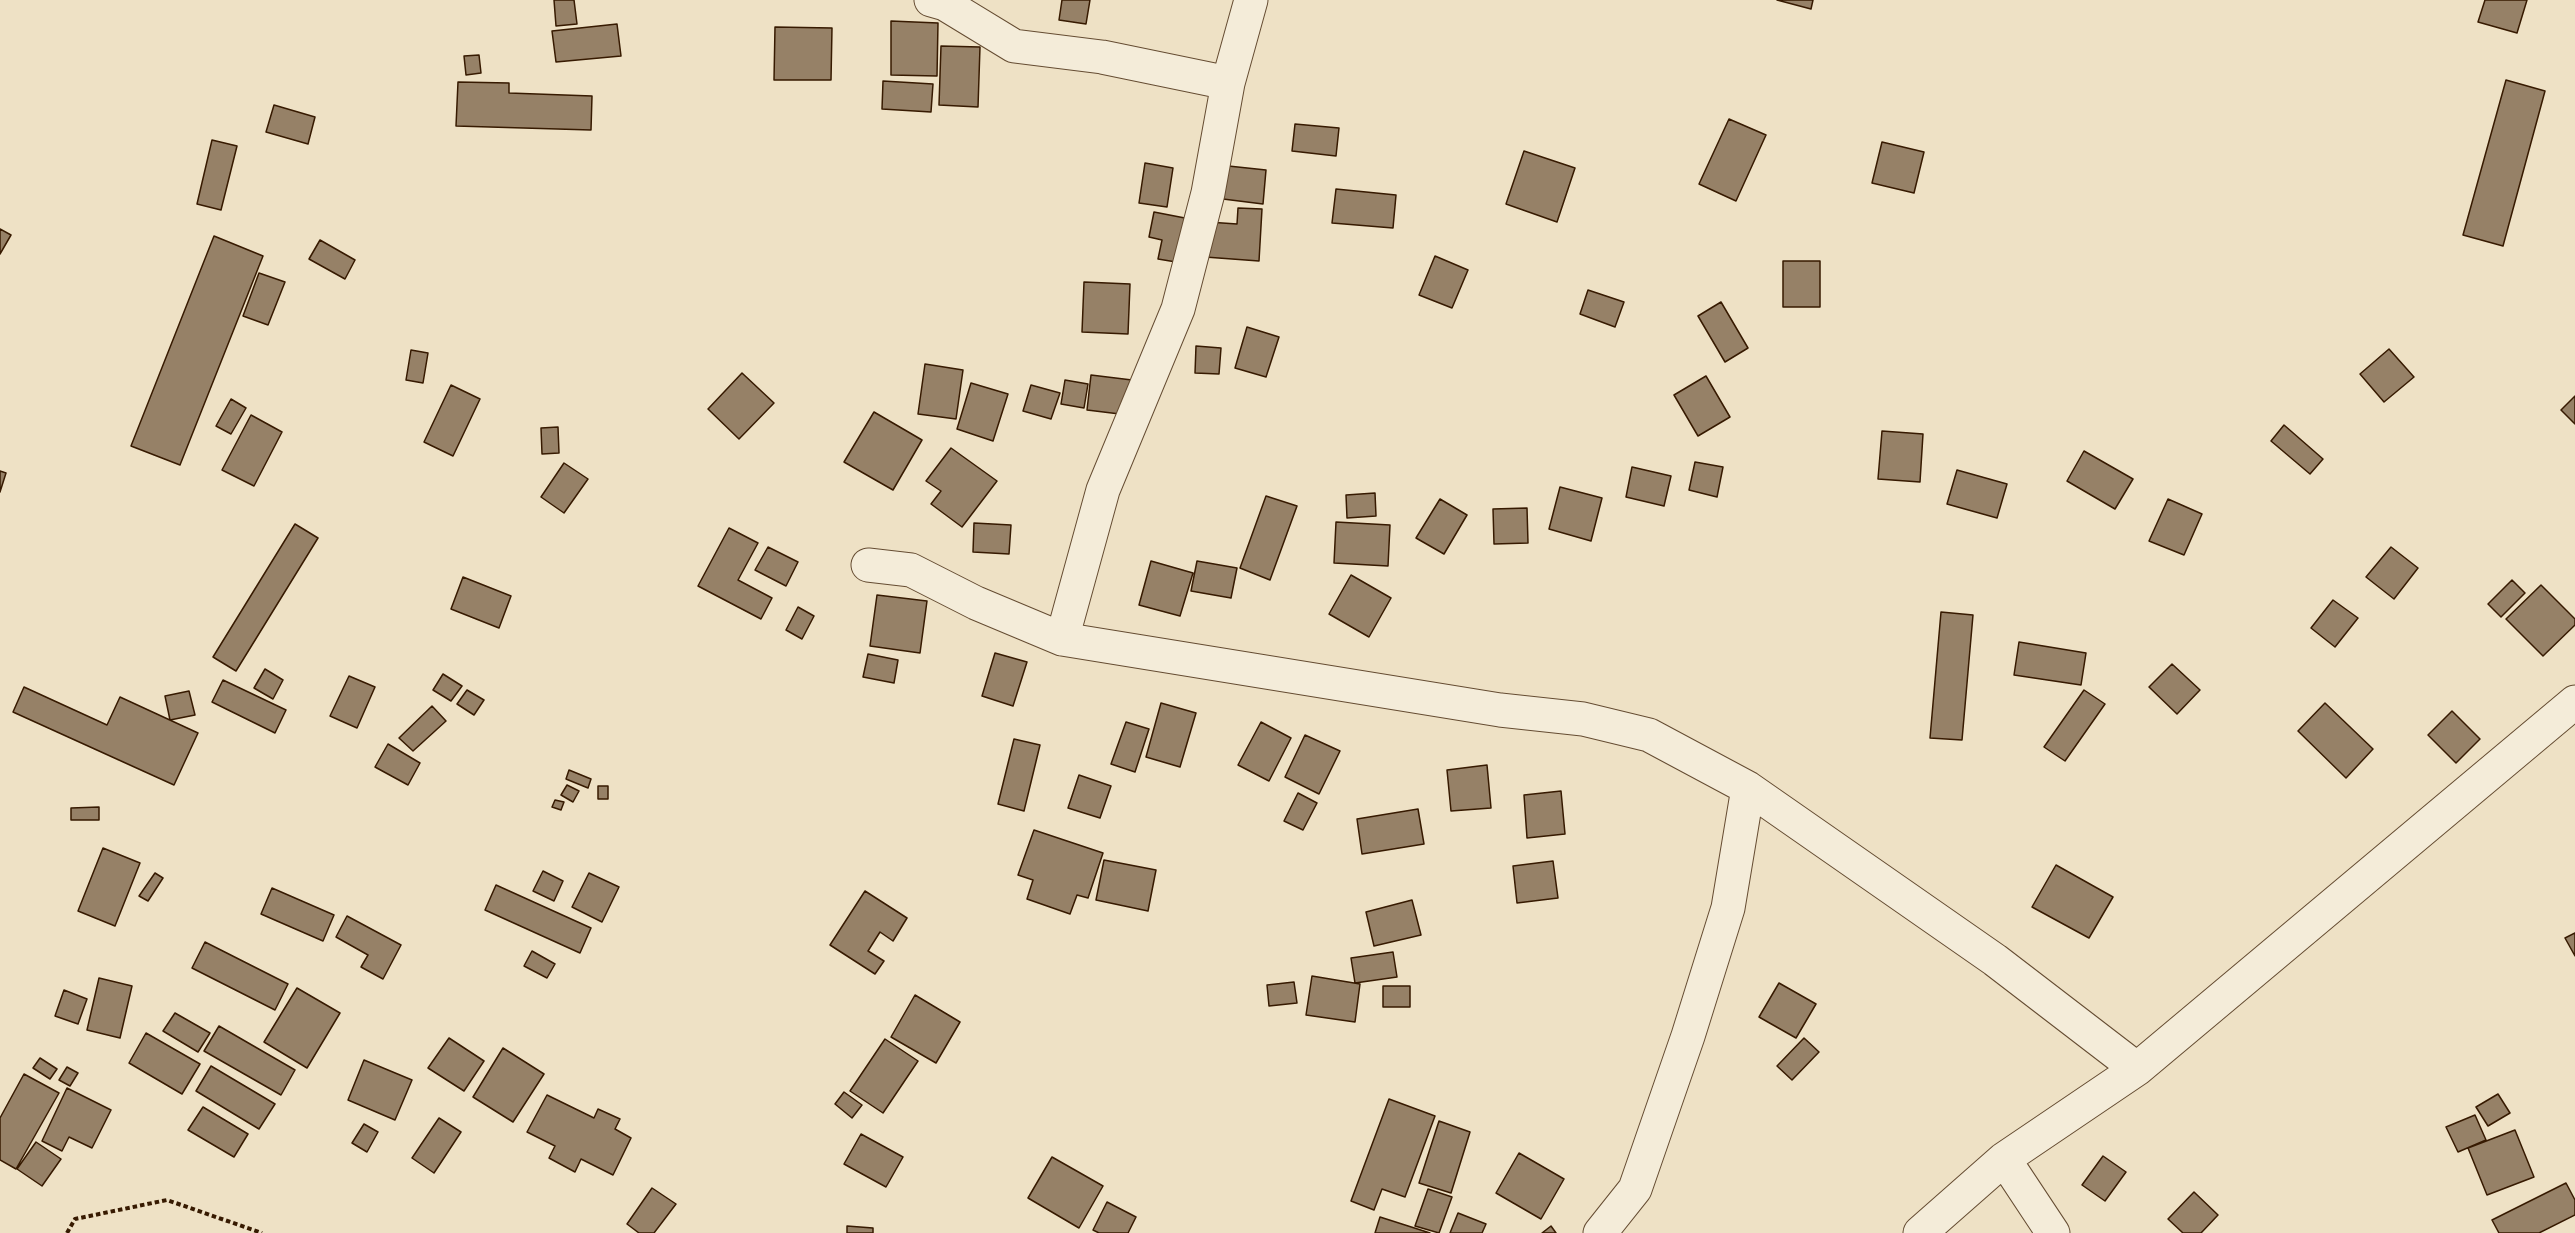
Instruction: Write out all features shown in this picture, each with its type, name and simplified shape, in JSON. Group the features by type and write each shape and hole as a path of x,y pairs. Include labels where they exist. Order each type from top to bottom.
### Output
{"street":[{"path":"931,0 945,4 1014,46 1102,57 1228,83"},
{"path":"1062,639 1103,490 1178,309 1208,193 1228,83 1251,0"},
{"path":"868,565 911,570 976,603 1062,639 1488,708 1583,719 1649,735 1748,788 1995,960 2137,1069"},
{"path":"1920,1233 2004,1159 2137,1069 2575,702"},
{"path":"1600,1233 1635,1189 1688,1035 1728,908 1748,788"},
{"path":"2004,1159 2053,1233"}],"path":[{"path":"67,1233 75,1219 167,1200 262,1233"}],"building":[{"path":"554,0 574,0 577,24 556,26"},
{"path":"1062,0 1090,0 1086,24 1059,20"},
{"path":"1777,0 1813,0 1811,9"},
{"path":"2485,0 2527,0 2517,33 2478,22"},
{"path":"891,21 938,23 937,76 891,75"},
{"path":"617,24 621,56 556,62 552,31"},
{"path":"775,27 832,28 831,80 774,80"},
{"path":"941,46 980,47 978,107 939,105"},
{"path":"479,55 481,73 466,75 464,56"},
{"path":"2506,80 2545,91 2503,246 2463,235"},
{"path":"883,81 933,84 931,112 882,109"},
{"path":"458,82 509,83 509,93 592,96 591,130 456,126"},
{"path":"274,105 315,117 308,144 266,132"},
{"path":"1729,119 1766,135 1736,201 1699,184"},
{"path":"1295,124 1339,128 1336,156 1292,151"},
{"path":"212,140 237,146 221,210 197,204"},
{"path":"1882,142 1924,152 1914,193 1872,183"},
{"path":"1524,151 1575,168 1557,222 1506,204"},
{"path":"1145,163 1173,168 1167,207 1139,203"},
{"path":"1219,165 1266,170 1263,204 1215,198"},
{"path":"1336,189 1396,195 1393,228 1332,223"},
{"path":"1238,208 1262,209 1259,261 1205,257 1208,222 1237,224"},
{"path":"1154,212 1190,219 1182,263 1158,259 1162,240 1149,237"},
{"path":"0,229 11,235 0,254"},
{"path":"214,236 263,256 180,465 131,446"},
{"path":"320,240 355,260 345,279 309,259"},
{"path":"1435,256 1468,270 1452,308 1419,295"},
{"path":"1783,261 1820,261 1820,307 1783,307"},
{"path":"259,273 285,282 268,325 243,316"},
{"path":"1084,282 1130,284 1128,334 1082,332"},
{"path":"1588,290 1624,302 1615,327 1580,314"},
{"path":"1721,302 1748,348 1725,362 1698,316"},
{"path":"1247,327 1279,337 1266,377 1235,368"},
{"path":"1196,346 1221,348 1219,374 1195,373"},
{"path":"2389,349 2414,377 2384,402 2360,374"},
{"path":"411,350 428,353 423,383 406,380"},
{"path":"925,364 963,370 956,419 918,414"},
{"path":"742,373 774,403 739,439 708,409"},
{"path":"1091,375 1132,380 1128,415 1087,410"},
{"path":"1706,376 1730,417 1698,436 1674,395"},
{"path":"1065,380 1088,384 1084,408 1061,404"},
{"path":"971,383 1008,394 993,441 957,429"},
{"path":"451,385 480,399 453,456 424,442"},
{"path":"1031,385 1060,393 1051,419 1023,411"},
{"path":"2575,396 2575,424 2561,410"},
{"path":"231,399 246,408 231,434 216,426"},
{"path":"874,412 922,440 893,490 844,462"},
{"path":"251,415 282,432 254,486 222,470"},
{"path":"2284,425 2323,459 2310,474 2271,441"},
{"path":"558,427 559,453 542,454 541,428"},
{"path":"1882,431 1923,434 1920,482 1878,479"},
{"path":"951,448 997,481 962,527 931,504 941,491 926,481"},
{"path":"2084,451 2133,479 2115,509 2067,481"},
{"path":"1695,462 1723,467 1717,497 1689,490"},
{"path":"564,463 588,479 564,513 541,497"},
{"path":"1632,467 1671,476 1664,506 1626,497"},
{"path":"1957,470 2007,484 1997,518 1947,504"},
{"path":"0,471 6,473 0,492"},
{"path":"1560,487 1602,498 1591,541 1549,529"},
{"path":"1375,493 1376,516 1347,518 1346,495"},
{"path":"1266,496 1297,506 1270,580 1240,568"},
{"path":"1440,499 1467,515 1444,554 1416,538"},
{"path":"2168,499 2202,514 2184,555 2149,541"},
{"path":"1527,508 1528,543 1494,544 1493,509"},
{"path":"1336,522 1390,525 1388,566 1334,563"},
{"path":"974,523 1011,525 1009,554 973,552"},
{"path":"295,524 318,538 236,671 213,657"},
{"path":"729,528 758,543 738,580 772,598 761,619 698,586"},
{"path":"768,547 798,562 786,586 755,570"},
{"path":"2391,547 2418,568 2394,599 2366,577"},
{"path":"1151,561 1193,573 1180,616 1139,605"},
{"path":"1197,561 1237,568 1231,598 1191,591"},
{"path":"1351,575 1391,598 1369,637 1329,614"},
{"path":"463,577 511,596 499,628 451,609"},
{"path":"2512,580 2525,593 2501,617 2488,604"},
{"path":"2541,585 2575,619 2575,625 2543,656 2506,619"},
{"path":"877,595 927,601 920,653 870,646"},
{"path":"2333,600 2358,618 2335,647 2311,628"},
{"path":"798,607 814,616 802,639 786,630"},
{"path":"1941,612 1973,615 1962,740 1930,738"},
{"path":"2019,642 2086,653 2081,685 2014,675"},
{"path":"995,653 1027,662 1013,706 982,696"},
{"path":"868,654 898,660 894,683 863,677"},
{"path":"2172,664 2200,690 2177,714 2149,687"},
{"path":"265,669 283,680 273,699 254,688"},
{"path":"443,674 462,686 451,701 433,690"},
{"path":"349,676 375,687 357,728 330,716"},
{"path":"223,680 286,710 275,733 212,702"},
{"path":"24,687 107,725 120,697 198,733 174,785 13,712"},
{"path":"467,690 484,700 474,715 457,704"},
{"path":"2084,690 2105,704 2065,761 2044,747"},
{"path":"189,691 195,715 170,720 165,696"},
{"path":"1161,703 1196,713 1180,767 1146,757"},
{"path":"2325,703 2373,749 2346,778 2298,731"},
{"path":"432,706 446,721 413,751 399,738"},
{"path":"2452,711 2480,739 2456,763 2428,735"},
{"path":"1126,722 1149,729 1135,772 1111,764"},
{"path":"1261,722 1291,738 1269,781 1238,765"},
{"path":"1305,735 1340,751 1319,794 1285,777"},
{"path":"1014,739 1040,745 1024,811 998,804"},
{"path":"388,744 420,763 408,785 375,767"},
{"path":"1487,765 1491,808 1451,811 1447,770"},
{"path":"569,770 591,779 588,788 566,779"},
{"path":"1079,775 1111,786 1100,818 1068,808"},
{"path":"567,785 579,791 573,802 561,795"},
{"path":"598,786 608,786 608,799 598,799"},
{"path":"1561,791 1565,834 1527,838 1524,795"},
{"path":"1298,793 1317,803 1303,830 1284,821"},
{"path":"555,800 564,802 561,810 552,807"},
{"path":"99,807 99,820 71,820 71,808"},
{"path":"1418,809 1424,844 1362,854 1357,819"},
{"path":"1034,830 1103,853 1088,898 1077,895 1070,914 1027,899 1033,880 1018,875"},
{"path":"103,848 140,863 115,926 78,911"},
{"path":"1104,860 1156,870 1148,911 1096,900"},
{"path":"1553,861 1558,898 1517,903 1513,866"},
{"path":"2056,865 2113,897 2089,938 2032,907"},
{"path":"543,871 563,881 554,901 533,891"},
{"path":"155,873 163,878 148,901 139,896"},
{"path":"589,873 619,887 602,922 572,907"},
{"path":"496,885 591,928 580,953 485,910"},
{"path":"272,888 334,915 323,941 261,914"},
{"path":"865,891 907,918 893,941 880,932 868,951 884,961 875,974 830,945"},
{"path":"1412,900 1421,935 1374,946 1366,912"},
{"path":"347,916 401,945 383,979 361,967 368,955 336,937"},
{"path":"2575,933 2575,956 2565,938"},
{"path":"205,942 288,984 275,1010 192,968"},
{"path":"532,951 555,964 547,978 524,966"},
{"path":"1393,952 1397,977 1355,983 1351,958"},
{"path":"1312,976 1360,984 1355,1022 1306,1015"},
{"path":"99,978 132,986 120,1038 87,1030"},
{"path":"1294,982 1297,1003 1269,1006 1267,985"},
{"path":"1779,983 1816,1004 1796,1038 1759,1017"},
{"path":"1383,986 1410,986 1410,1007 1383,1007"},
{"path":"297,988 340,1013 307,1068 264,1042"},
{"path":"64,990 87,999 78,1024 55,1016"},
{"path":"915,995 960,1022 936,1063 891,1037"},
{"path":"175,1013 210,1033 198,1052 163,1031"},
{"path":"219,1026 295,1070 281,1095 204,1051"},
{"path":"146,1033 200,1064 182,1094 129,1063"},
{"path":"449,1038 484,1061 464,1091 428,1068"},
{"path":"1804,1038 1819,1052 1792,1080 1777,1066"},
{"path":"885,1039 918,1061 883,1113 850,1091"},
{"path":"503,1048 544,1074 513,1122 473,1097"},
{"path":"40,1058 57,1069 50,1079 33,1068"},
{"path":"364,1060 412,1080 395,1120 348,1100"},
{"path":"211,1066 275,1104 259,1129 196,1091"},
{"path":"67,1067 78,1073 70,1086 59,1080"},
{"path":"24,1074 59,1093 16,1169 0,1160 0,1118"},
{"path":"67,1088 111,1110 92,1148 69,1137 62,1151 42,1141"},
{"path":"844,1092 862,1105 852,1118 835,1104"},
{"path":"2498,1094 2510,1113 2488,1126 2476,1107"},
{"path":"547,1095 594,1118 598,1109 620,1119 615,1129 631,1138 613,1175 581,1159 575,1172 549,1158 555,1146 527,1132"},
{"path":"1389,1099 1435,1116 1405,1197 1382,1189 1374,1210 1351,1201"},
{"path":"203,1107 248,1134 234,1157 188,1130"},
{"path":"2475,1115 2486,1140 2458,1152 2446,1127"},
{"path":"439,1118 461,1132 434,1173 412,1158"},
{"path":"1439,1121 1470,1132 1451,1193 1419,1183"},
{"path":"364,1124 378,1132 367,1152 352,1143"},
{"path":"2515,1130 2534,1177 2487,1195 2468,1148"},
{"path":"861,1134 903,1157 886,1187 844,1164"},
{"path":"36,1142 61,1159 42,1186 17,1169"},
{"path":"1519,1153 1564,1179 1541,1219 1496,1193"},
{"path":"2103,1156 2126,1172 2105,1201 2082,1185"},
{"path":"1052,1157 1103,1186 1079,1228 1028,1198"},
{"path":"2566,1183 2575,1200 2575,1215 2539,1233 2499,1233 2492,1220"},
{"path":"652,1188 676,1204 654,1233 639,1233 627,1224"},
{"path":"1428,1189 1452,1197 1439,1233 1415,1226"},
{"path":"2194,1192 2218,1215 2201,1233 2183,1233 2168,1219"},
{"path":"1107,1202 1136,1217 1128,1233 1099,1233 1093,1230"},
{"path":"1458,1213 1486,1224 1482,1233 1450,1233"},
{"path":"1380,1217 1430,1233 1375,1233"},
{"path":"847,1226 873,1228 873,1233 847,1233"},
{"path":"1551,1226 1556,1233 1542,1233"}]}
